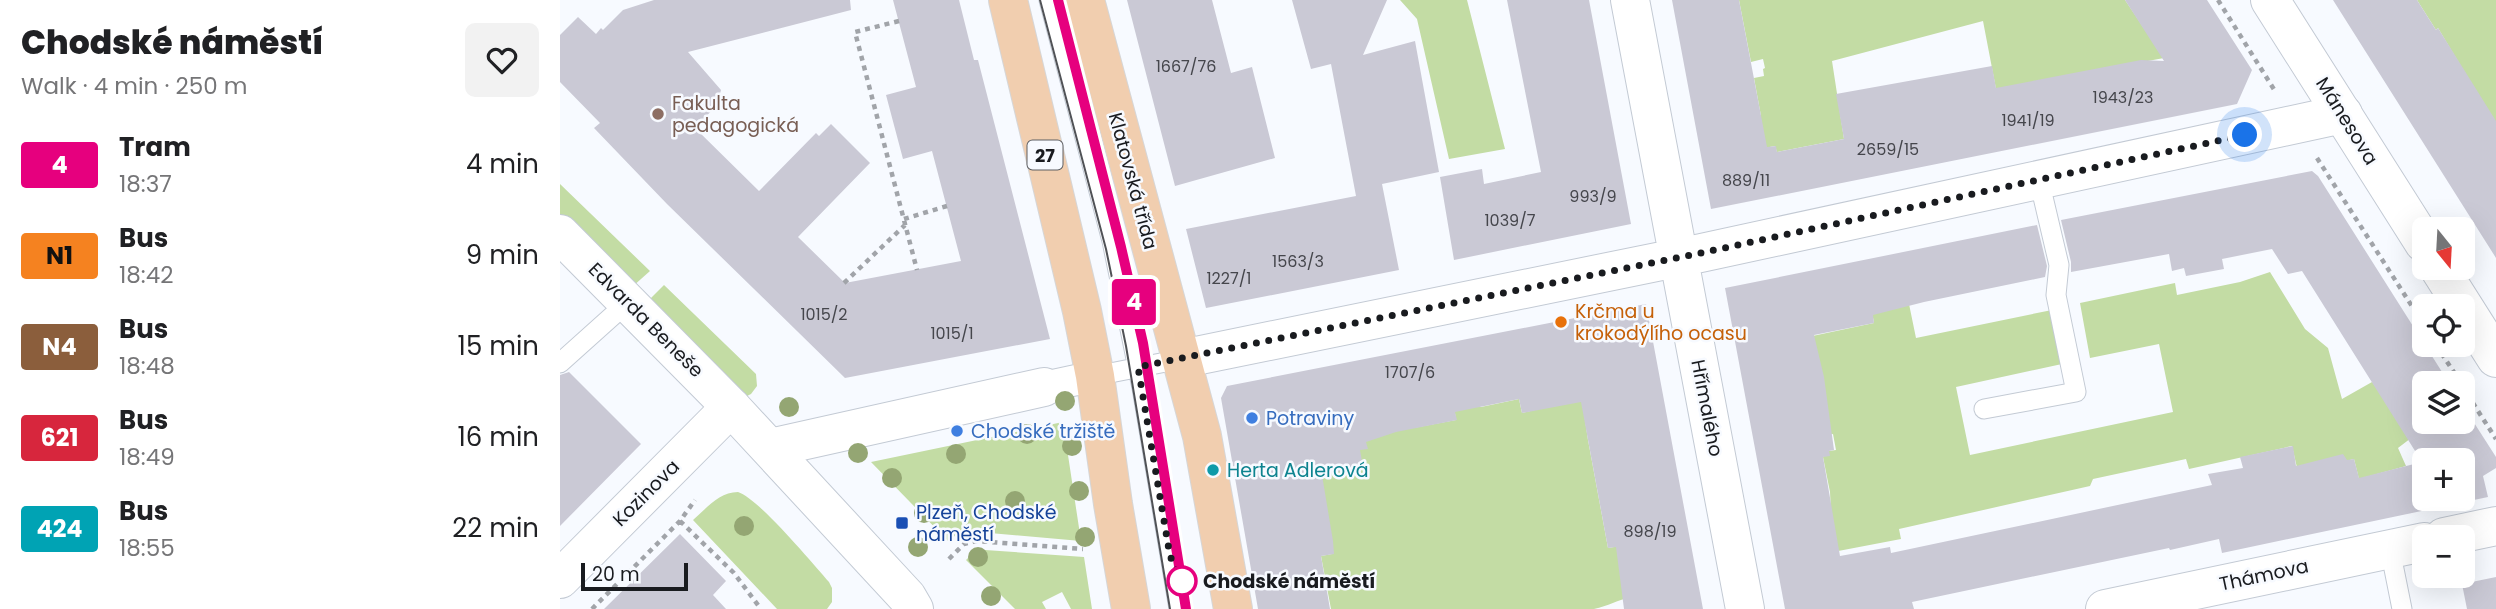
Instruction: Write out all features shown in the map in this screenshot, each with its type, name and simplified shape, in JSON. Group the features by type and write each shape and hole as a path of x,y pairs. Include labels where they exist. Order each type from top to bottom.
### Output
{"main road":[{"name":"27","path":"1008,0 1082,311 1095,376 1131,609"},
{"name":"Klatovská třída","path":"1085,0 1202,436 1233,609"}],"street":[{"name":"Hřímalého","path":"1630,0 1745,609"},
{"name":"Mánesova","path":"2270,0 2412,224"},
{"path":"1181,359 1679,257 2343,114"},
{"name":"Edvarda Beneše","path":"560,234 731,407"},
{"path":"2447,280 2496,358"},
{"path":"770,448 1095,376"},
{"path":"731,407 917,605"},
{"name":"Kozinova","path":"560,579 731,407"},
{"path":"2475,530 2496,526"},
{"name":"Thámova","path":"2105,609 2407,545"}],"lane":[{"name":"Klatovská třída","path":"1049,0 1112,241 1138,367 1179,609"},
{"path":"1984,409 2076,392 2056,295 2059,265 2039,180"},
{"path":"560,363 628,302"},
{"path":"1095,376 1181,359"},
{"path":"2402,609 2407,545"}],"path":[{"path":"2218,0 2412,306"},
{"path":"899,21 855,33 917,270"},
{"path":"844,283 905,222 947,206"},
{"path":"2475,406 2496,439"},
{"path":"592,609 680,521 700,493"},
{"path":"680,521 734,573 761,609"},
{"path":"948,558 964,544 976,541 1091,549"}],"green space":[{"path":"1400,0 1467,0 1505,149 1449,159 1417,19"},
{"path":"1739,0 2125,0 2164,58 1996,89 1983,21 1832,61 1844,139 1777,152 1775,146 1759,149 1761,116 1754,78 1764,76 1765,68 1763,59 1751,62"},
{"path":"2417,0 2496,0 2496,125 2438,28 2436,30"},
{"path":"560,184 650,271 632,287 560,216"},
{"path":"2270,272 2305,329 2328,348 2342,399 2372,382 2415,435 2398,448 2406,466 2359,479 2354,459 2298,472 2292,446 2189,469 2186,459 2093,479 2090,486 1899,529 1901,539 1833,552 1830,492 1823,457 1829,451 1836,450 1833,434 1819,436 1803,338 1874,323 1872,312 1909,304 1916,338 2052,310 2062,364 1956,387 1970,455 2173,412 2159,344 2090,358 2080,303 2175,283 2177,295 2240,282"},
{"path":"664,285 756,374 757,386 751,394 743,398 647,302"},
{"path":"1577,367 1608,548 1620,546 1631,597 1594,609 1331,609 1321,556 1332,554 1301,429 1413,428 1456,420 1454,407 1481,407 1519,399 1522,413 1539,409"},
{"path":"1063,422 1081,541 967,531 948,541 871,462"},
{"path":"738,492 771,518 829,582 832,602 827,609 777,609 693,520 719,498"},
{"path":"985,550 1084,557 1092,609 1071,609 1062,592 1042,602 1046,609 1015,609 966,560 973,553"}],"building":[{"path":"654,0 850,0 851,10 688,52 721,90 717,105 695,128 759,191 816,133 819,136 831,124 870,163 798,237 845,283 961,261 932,151 903,159 886,95 916,87 893,0 959,0 974,60 978,60 1050,339 845,378 667,204 594,128 600,123 560,82 560,35 578,17 596,34 623,10"},
{"path":"1127,0 1212,0 1231,73 1252,67 1275,158 1175,186"},
{"path":"1292,0 1387,0 1363,55 1415,41 1439,172 1382,184 1399,270 1206,308 1186,229 1356,196 1331,64 1311,69"},
{"path":"1507,0 1589,0 1631,224 1454,260 1440,177 1482,169 1484,184 1541,172"},
{"path":"1672,0 1739,0 1767,147 1776,146 1777,152 1844,139 1836,94 1992,66 1996,88 2141,60 2164,61 2125,0 2207,0 2252,70 2237,104 1711,209"},
{"path":"2333,0 2417,0 2436,30 2438,28 2496,121 2496,258 2475,225 2475,217 2470,217"},
{"path":"2312,171 2318,176 2412,325 2412,357 2433,357 2441,371 2412,371 2412,434 2475,434 2475,424 2496,457 2496,468 2483,476 2488,497 2475,500 2475,448 2413,448 2302,271 2288,274 2272,249 2222,259 2224,269 2186,276 2184,268 2172,271 2169,254 2071,272 2061,220"},
{"path":"2037,225 2047,266 2045,277 1924,302 1873,315 1874,323 1814,335 1824,377 1834,450 1829,451 1830,456 1823,457 1840,556 1890,547 1891,553 2212,485 2208,474 2243,468 2240,457 2293,446 2296,466 2343,454 2347,460 2354,459 2359,478 2412,465 2412,511 2422,511 2222,553 2219,539 2170,550 2169,548 1912,602 1914,609 1785,609 1725,288"},
{"path":"1646,304 1703,609 1624,609 1616,547 1608,548 1581,402 1522,413 1519,399 1455,412 1457,420 1396,432 1366,442 1368,449 1360,450 1363,467 1322,475 1334,554 1321,556 1330,609 1258,609 1221,398 1227,386"},
{"path":"569,372 641,444 560,526 560,375"},
{"path":"680,534 726,581 713,595 726,609 604,609"},
{"path":"2496,577 2496,609 2467,609 2463,588 2475,588 2475,581"}],"tram line":[{"path":"1040,0 1106,249 1126,346 1170,609"},
{"path":"1058,0 1143,343 1186,609"},
{"name":"4","path":"1058,0 1143,343 1186,609"}],"place":[{"name":"Fakulta pedagogická","path":"658,114"},
{"name":"Krčma u krokodýlího ocasu","path":"1561,322"},
{"name":"Potraviny","path":"1252,418"},
{"name":"Chodské tržiště","path":"957,431"},
{"name":"Herta Adlerová","path":"1213,470"},
{"name":"Plzeň, Chodské náměstí","path":"902,523"},
{"name":"Chodské náměstí","path":"1182,581"}],"route":[{"path":"1182,581 1170,556 1138,367 1701,253 2245,135"}]}
